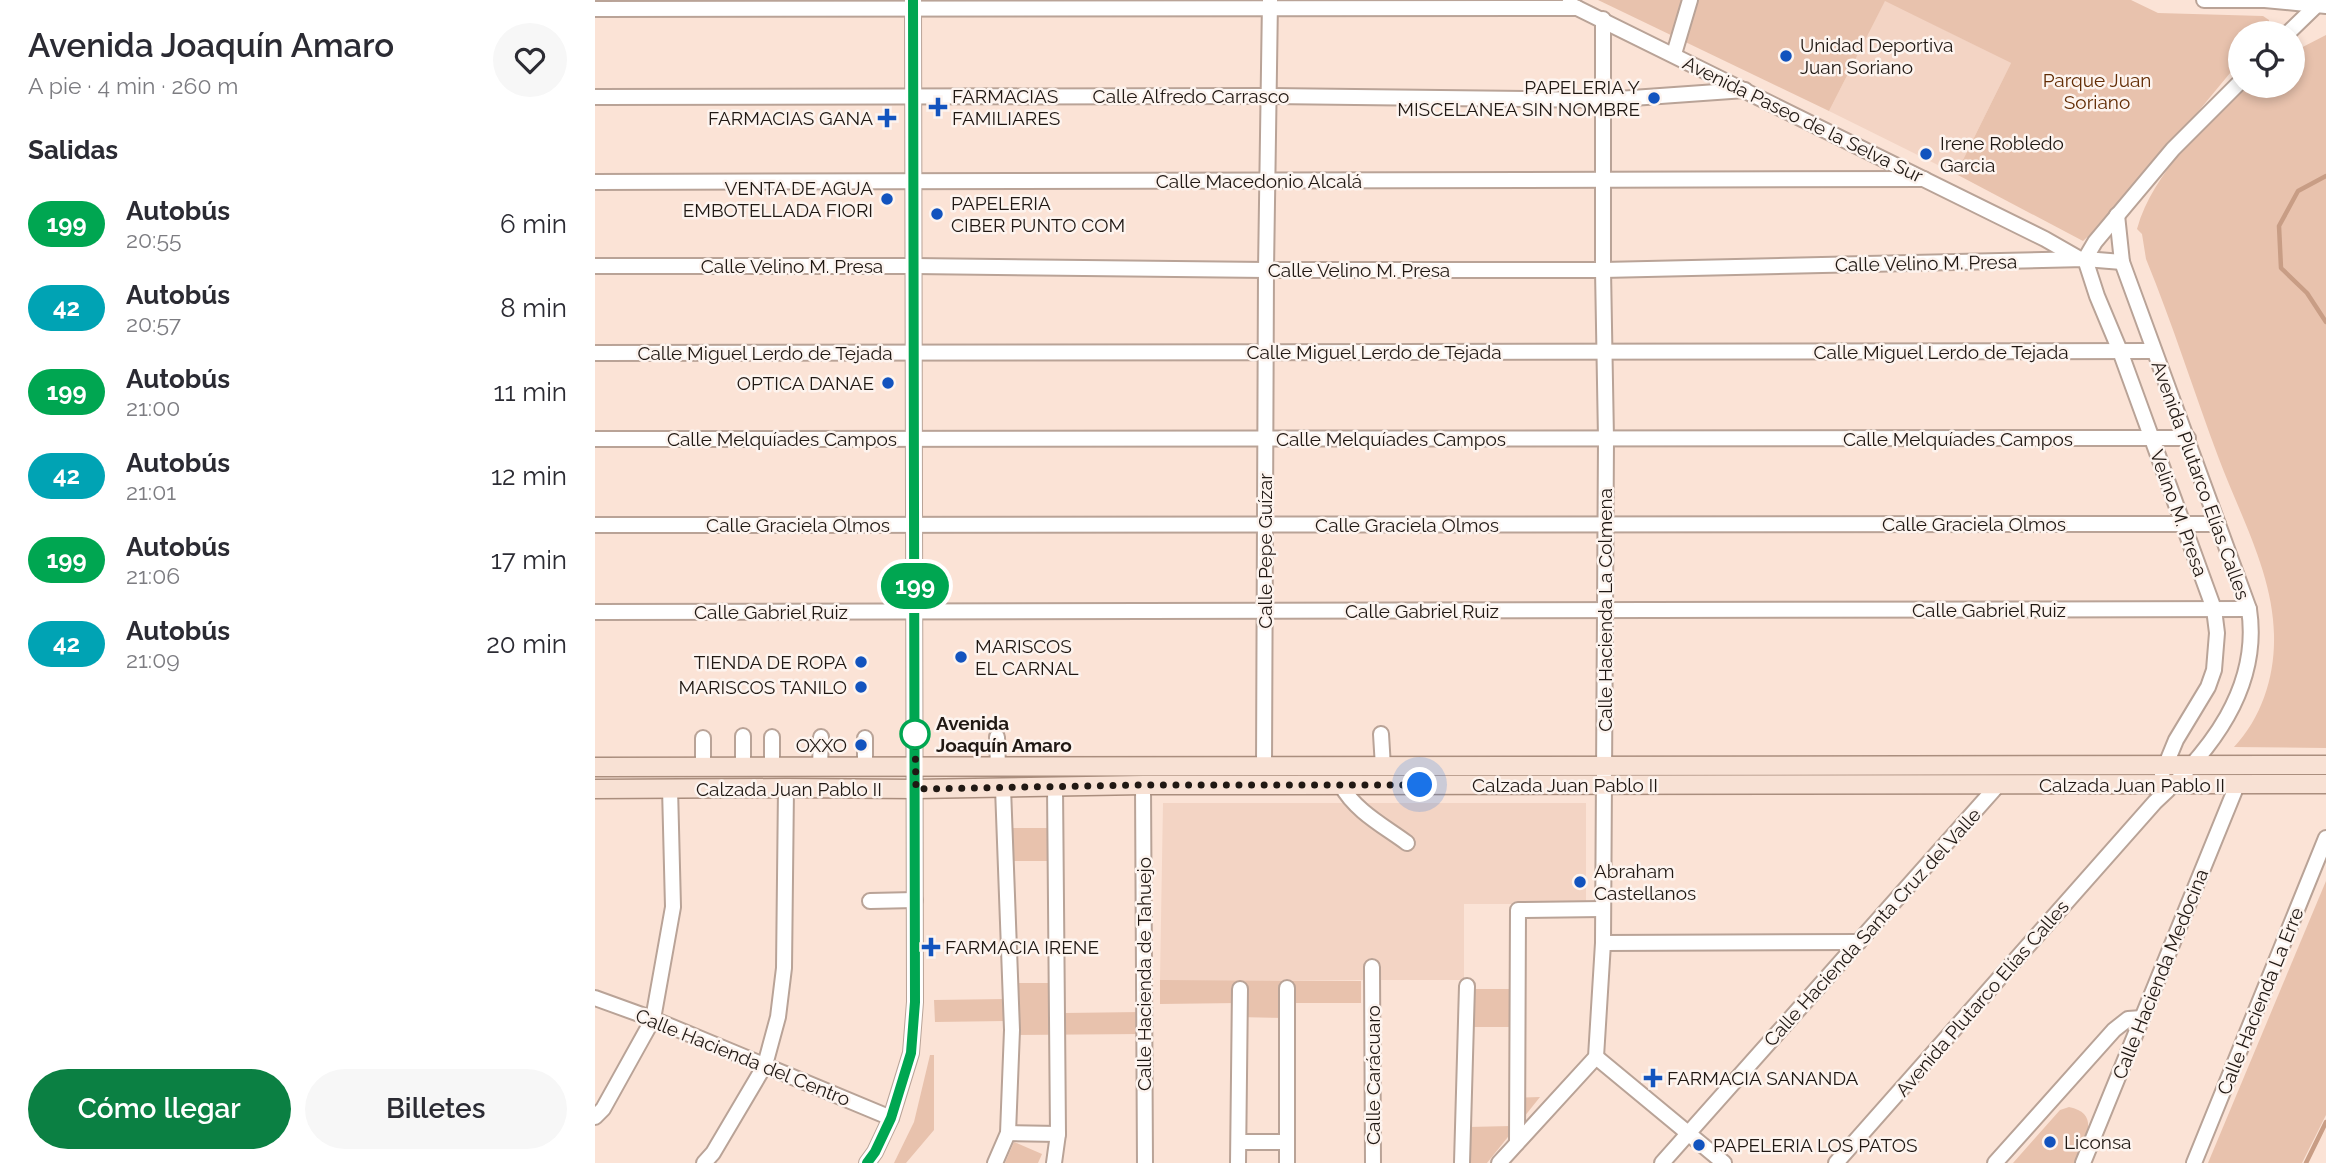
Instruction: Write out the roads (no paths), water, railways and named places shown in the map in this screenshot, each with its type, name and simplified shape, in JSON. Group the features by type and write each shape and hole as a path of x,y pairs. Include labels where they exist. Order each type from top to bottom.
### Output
{"main road":[{"name":"Calzada Juan Pablo II","path":"595,767 2326,765"},
{"name":"Calzada Juan Pablo II","path":"595,789 916,789 1143,785 1999,785 2163,790 2237,785 2326,784"}],"street":[{"name":"Avenida Paseo de la Selva Sur","path":"1562,0 2083,259"},
{"path":"1674,54 1690,0"},
{"path":"2204,0 2322,4"},
{"path":"595,9 1270,4 1577,8"},
{"name":"Calle Pepe Guízar","path":"1263,767 1270,4"},
{"path":"2302,21 2322,4"},
{"path":"867,1163 891,1118 911,1053 915,1002 913,5"},
{"name":"Calle Hacienda La Colmena","path":"1596,1057 1603,943 1607,439 1603,270 1603,19"},
{"name":"Calle Alfredo Carrasco","path":"595,97 1269,96 1604,100 1745,90"},
{"path":"2083,259 2173,149 2228,94"},
{"name":"Calle Macedonio Alcalá","path":"595,182 1924,178"},
{"name":"Avenida Plutarco Elías Calles","path":"1836,1163 2163,790 2191,765 2223,725 2246,673 2251,649 2249,609 2122,262 2117,215"},
{"name":"Calle Velino M. Presa","path":"595,267 1603,270 2083,259 2122,262"},
{"name":"Velino M. Presa","path":"2083,259 2214,609 2217,633 2214,670 2208,687 2182,729 2165,766"},
{"name":"Calle Miguel Lerdo de Tejada","path":"595,353 2154,351"},
{"name":"Calle Melquíades Campos","path":"595,439 2188,439"},
{"name":"Calle Graciela Olmos","path":"595,525 2218,524"},
{"name":"Calle Gabriel Ruiz","path":"595,612 2249,609"},
{"path":"1381,734 1383,766"},
{"path":"743,736 743,767"},
{"path":"772,737 772,767"},
{"path":"820,767 821,737"},
{"path":"997,737 998,767"},
{"path":"703,738 703,767"},
{"path":"865,738 866,767"},
{"name":"Avenida Plutarco Elías Calles","path":"2163,790 2165,766"},
{"name":"Calle Hacienda de Tahuejo","path":"1143,785 1145,1163"},
{"path":"1341,785 1347,797 1356,805 1407,843"},
{"name":"Calle Hacienda Santa Cruz del Valle","path":"1662,1163 1999,785"},
{"name":"Calle Hacienda Medocina","path":"2083,1163 2237,785"},
{"path":"1054,1163 1058,1135 1055,786"},
{"path":"595,1117 603,1109 653,1019 673,907 670,788"},
{"path":"704,1163 713,1153 765,1065 778,1017 784,968 786,788"},
{"path":"995,1163 1008,1133 1012,1000 1003,788"},
{"name":"Calle Hacienda La Erre","path":"2194,1163 2326,838"},
{"path":"870,901 915,900"},
{"path":"1517,1143 1518,910 1603,909"},
{"path":"1603,943 1859,942"},
{"name":"Calle Carácuaro","path":"1372,967 1373,1163"},
{"path":"1462,1163 1467,986"},
{"path":"1287,988 1287,1163"},
{"path":"1238,1163 1240,989"},
{"name":"Calle Hacienda del Centro","path":"595,998 653,1019 891,1118"},
{"path":"1995,1163 2114,1030 2129,1019 2142,1018"},
{"path":"1499,1163 1596,1057 1724,1163"},
{"path":"1008,1133 1058,1135"},
{"path":"1239,1142 1287,1142"}],"waterway":[{"path":"2326,176 2298,191 2279,226 2281,268 2307,293 2326,322"},
{"path":"2306,1163 2326,1122"}],"place":[{"name":"Unidad Deportiva Juan Soriano","path":"1786,56"},
{"name":"PAPELERIA Y MISCELANEA SIN NOMBRE","path":"1654,98"},
{"name":"FARMACIAS FAMILIARES","path":"938,107"},
{"name":"FARMACIAS GANA","path":"887,118"},
{"name":"Irene Robledo Garcia","path":"1926,154"},
{"name":"VENTA DE AGUA EMBOTELLADA FIORI","path":"887,199"},
{"name":"PAPELERIA CIBER PUNTO COM","path":"937,214"},
{"name":"OPTICA DANAE","path":"888,383"},
{"name":"MARISCOS EL CARNAL","path":"961,657"},
{"name":"TIENDA DE ROPA","path":"861,662"},
{"name":"MARISCOS TANILO","path":"861,687"},
{"name":"Avenida Joaquín Amaro","path":"915,734"},
{"name":"OXXO","path":"861,745"},
{"name":"Abraham Castellanos","path":"1580,882"},
{"name":"FARMACIA IRENE","path":"931,947"},
{"name":"FARMACIA SANANDA","path":"1653,1078"},
{"name":"Liconsa","path":"2050,1142"},
{"name":"PAPELERIA LOS PATOS","path":"1699,1145"}],"park label":[{"name":"Parque Juan Soriano","path":"2097,91"}]}
